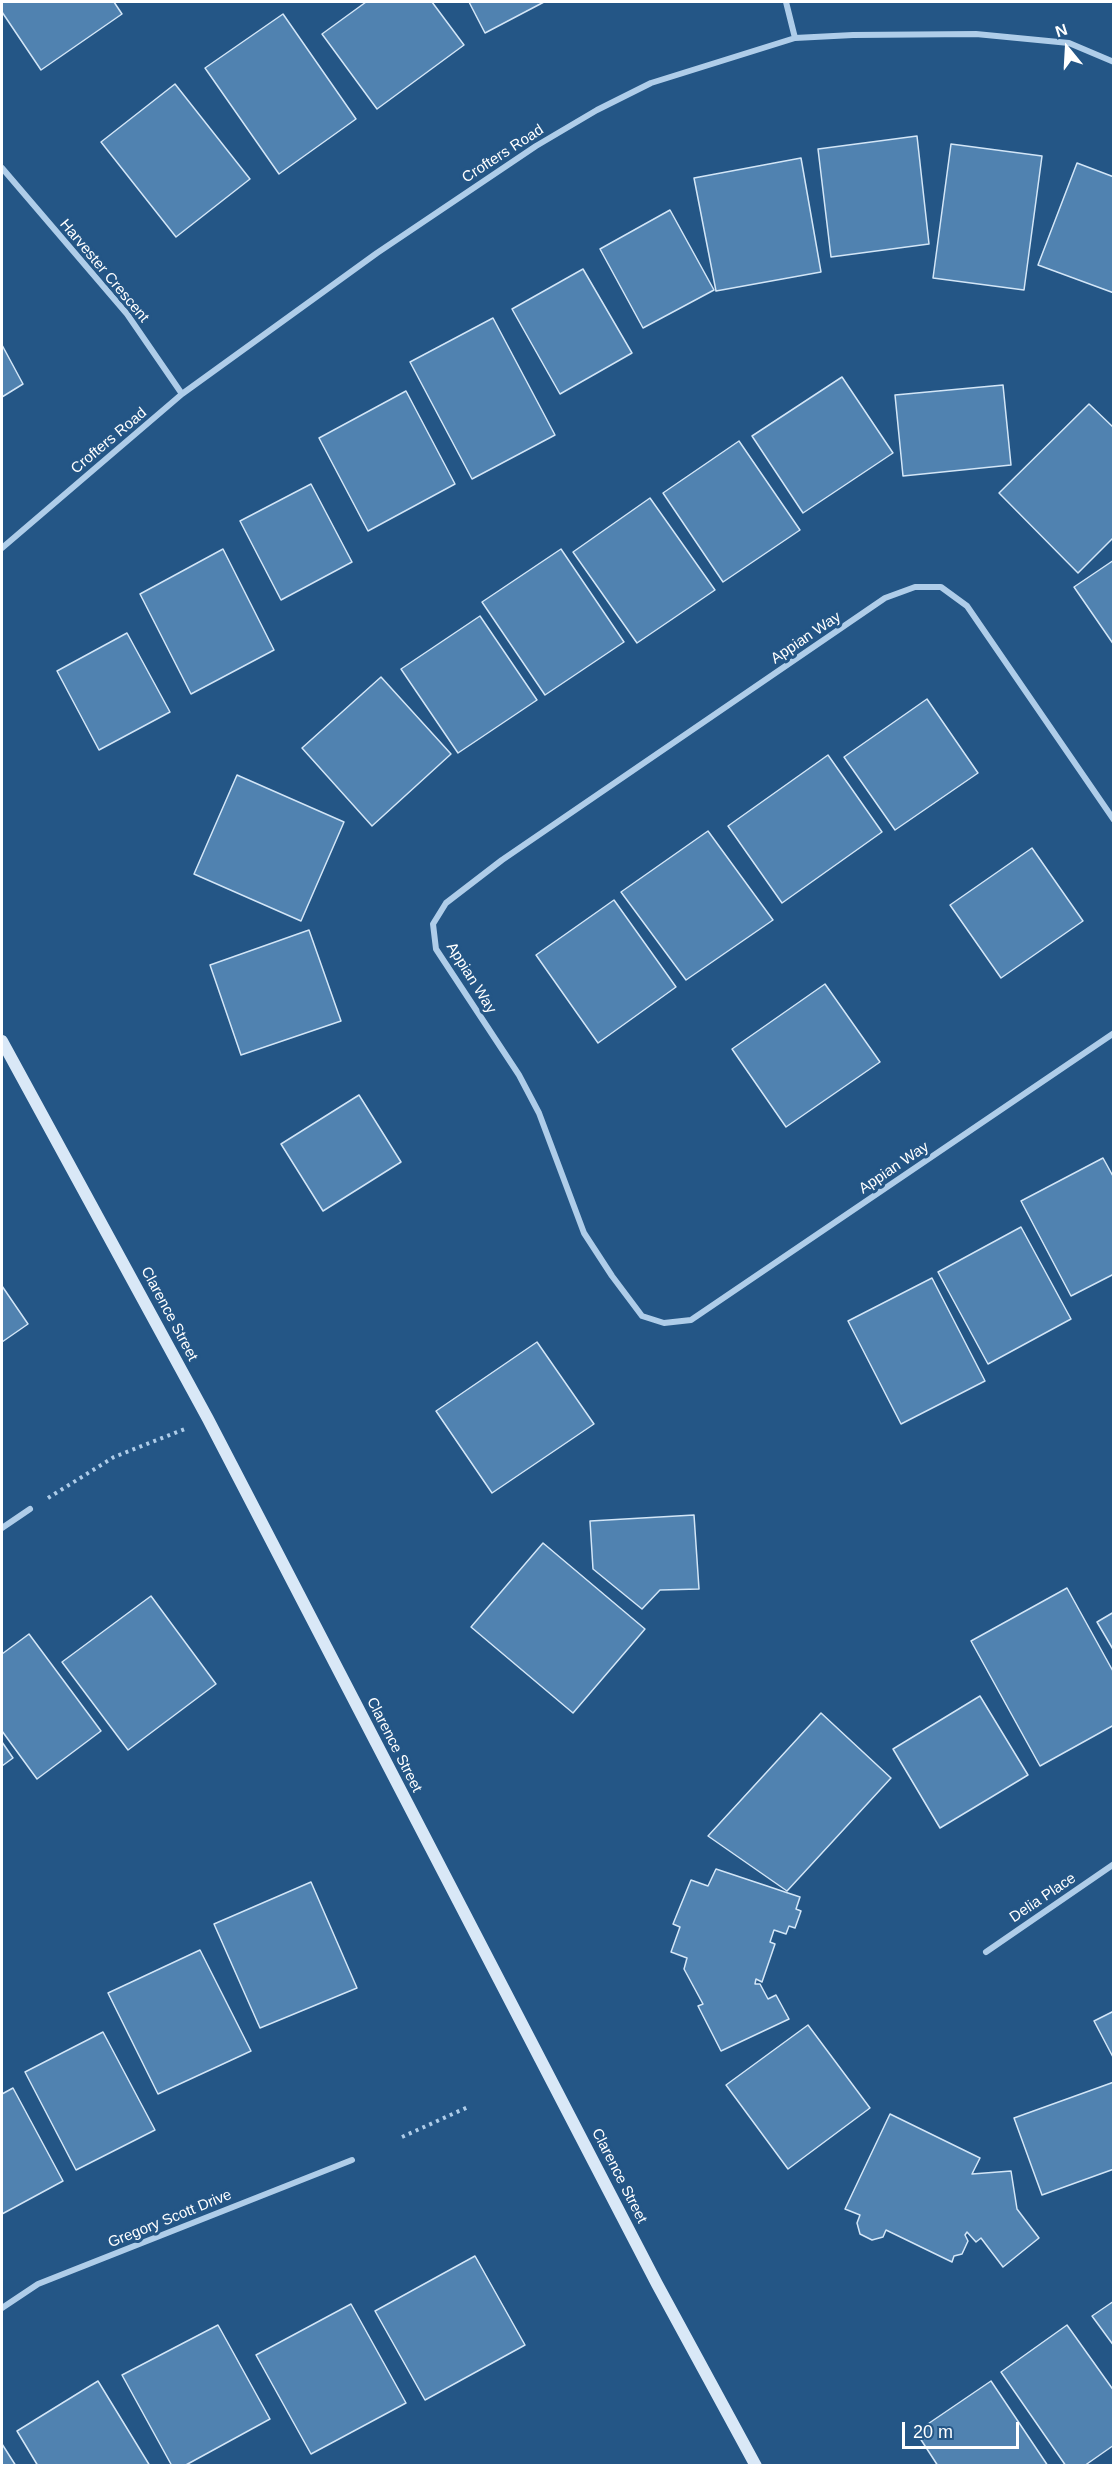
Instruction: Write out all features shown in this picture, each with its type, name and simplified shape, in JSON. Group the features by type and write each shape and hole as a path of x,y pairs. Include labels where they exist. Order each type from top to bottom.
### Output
{"street":[{"path":"786,2 795,38"},
{"name":"Crofters Road","path":"2,548 183,394 376,253 536,146 597,110 651,83 795,38 853,34 976,34 1069,43 1113,62"},
{"name":"Harvester Crescent","path":"2,168 127,314 183,394"},
{"name":"Appian Way","path":"1113,820 967,606 941,587 915,587 885,598 502,860 446,903 433,924 436,949 519,1075 539,1113 584,1233 642,1316 664,1323 691,1320 1113,1033"},
{"name":"Clarence Street","path":"2,1041 208,1419 657,2283 756,2466"},
{"path":"2,1528 30,1509"},
{"name":"Delia Place","path":"986,1952 1113,1864"},
{"name":"Gregory Scott Drive","path":"2,2308 38,2284 352,2160"}],"path":[{"path":"30,1509 114,1457 208,1419"},
{"path":"402,2137 468,2107"}],"building":[{"path":"2,2 114,2 122,14 41,70 2,12"},
{"path":"366,2 432,2 464,45 377,109 322,34"},
{"path":"469,2 544,2 485,33"},
{"path":"283,14 356,119 279,174 205,68"},
{"path":"175,84 250,179 176,237 101,142"},
{"path":"917,136 929,244 831,257 818,149"},
{"path":"951,144 1042,156 1024,290 933,278"},
{"path":"801,158 821,272 716,291 694,178"},
{"path":"1077,163 1114,177 1114,293 1038,265"},
{"path":"670,210 714,290 643,328 600,249"},
{"path":"583,269 632,353 560,394 512,309"},
{"path":"493,318 555,435 472,479 410,362"},
{"path":"2,345 23,384 2,397"},
{"path":"842,377 893,453 803,513 752,436"},
{"path":"1003,385 1011,465 903,476 895,395"},
{"path":"406,391 455,484 368,531 319,438"},
{"path":"1089,404 1114,428 1114,537 1078,573 999,493"},
{"path":"739,441 800,530 723,582 663,493"},
{"path":"311,484 352,562 281,600 240,521"},
{"path":"650,498 715,590 637,643 573,552"},
{"path":"223,549 274,650 191,694 140,594"},
{"path":"561,549 624,642 545,695 482,602"},
{"path":"1114,560 1114,645 1074,587"},
{"path":"480,616 537,700 458,753 401,669"},
{"path":"127,633 170,712 99,750 57,671"},
{"path":"381,677 451,754 372,826 302,748"},
{"path":"927,699 978,773 895,830 844,757"},
{"path":"828,755 882,832 782,903 728,826"},
{"path":"237,775 344,822 301,921 194,874"},
{"path":"708,831 773,920 686,980 621,892"},
{"path":"1032,848 1083,921 1001,978 950,905"},
{"path":"614,900 676,987 598,1043 536,955"},
{"path":"309,930 341,1021 241,1055 210,965"},
{"path":"825,984 880,1062 786,1127 732,1049"},
{"path":"359,1095 401,1162 323,1211 281,1144"},
{"path":"1103,1158 1114,1178 1114,1274 1071,1296 1021,1201"},
{"path":"1021,1227 1071,1319 988,1364 938,1272"},
{"path":"932,1278 985,1381 901,1424 848,1321"},
{"path":"2,1286 28,1324 2,1342"},
{"path":"537,1342 594,1424 492,1493 436,1411"},
{"path":"694,1515 699,1589 660,1590 642,1609 593,1569 590,1521"},
{"path":"543,1543 645,1629 573,1713 471,1627"},
{"path":"1067,1588 1114,1673 1114,1725 1040,1766 971,1641"},
{"path":"151,1596 216,1684 128,1750 62,1662"},
{"path":"1114,1612 1114,1651 1097,1622"},
{"path":"29,1634 101,1731 37,1779 2,1731 2,1654"},
{"path":"980,1696 1028,1775 940,1828 893,1749"},
{"path":"821,1713 891,1778 787,1891 708,1836"},
{"path":"2,1742 13,1758 2,1766"},
{"path":"716,1869 800,1897 796,1909 801,1911 795,1928 789,1926 786,1934 774,1930 770,1942 775,1944 762,1982 756,1979 755,1984 760,1984 768,1999 776,1995 789,2019 721,2051 698,2006 703,2004 684,1969 687,1958 671,1952 680,1927 673,1924 691,1880 708,1886"},
{"path":"311,1882 357,1988 260,2028 214,1924"},
{"path":"200,1950 251,2051 158,2094 108,1993"},
{"path":"1114,2011 1114,2059 1094,2021"},
{"path":"808,2025 870,2108 788,2169 726,2085"},
{"path":"103,2032 155,2130 76,2170 25,2072"},
{"path":"1114,2082 1114,2169 1042,2195 1014,2118"},
{"path":"13,2088 63,2181 2,2214 2,2094"},
{"path":"890,2114 980,2158 972,2174 1011,2171 1017,2209 1039,2238 1003,2267 981,2238 976,2242 967,2232 965,2235 968,2241 962,2254 954,2256 952,2262 886,2230 883,2237 872,2240 860,2234 857,2223 860,2215 845,2209"},
{"path":"475,2256 525,2345 425,2400 375,2311"},
{"path":"1114,2301 1114,2346 1092,2316"},
{"path":"351,2304 406,2403 311,2454 256,2355"},
{"path":"218,2325 270,2419 184,2466 172,2466 122,2375"},
{"path":"1067,2325 1114,2391 1114,2445 1084,2466 1066,2466 1001,2372"},
{"path":"98,2381 150,2466 38,2466 17,2431"},
{"path":"991,2381 1048,2466 938,2466 916,2432"},
{"path":"2,2444 16,2466 2,2466"}]}
